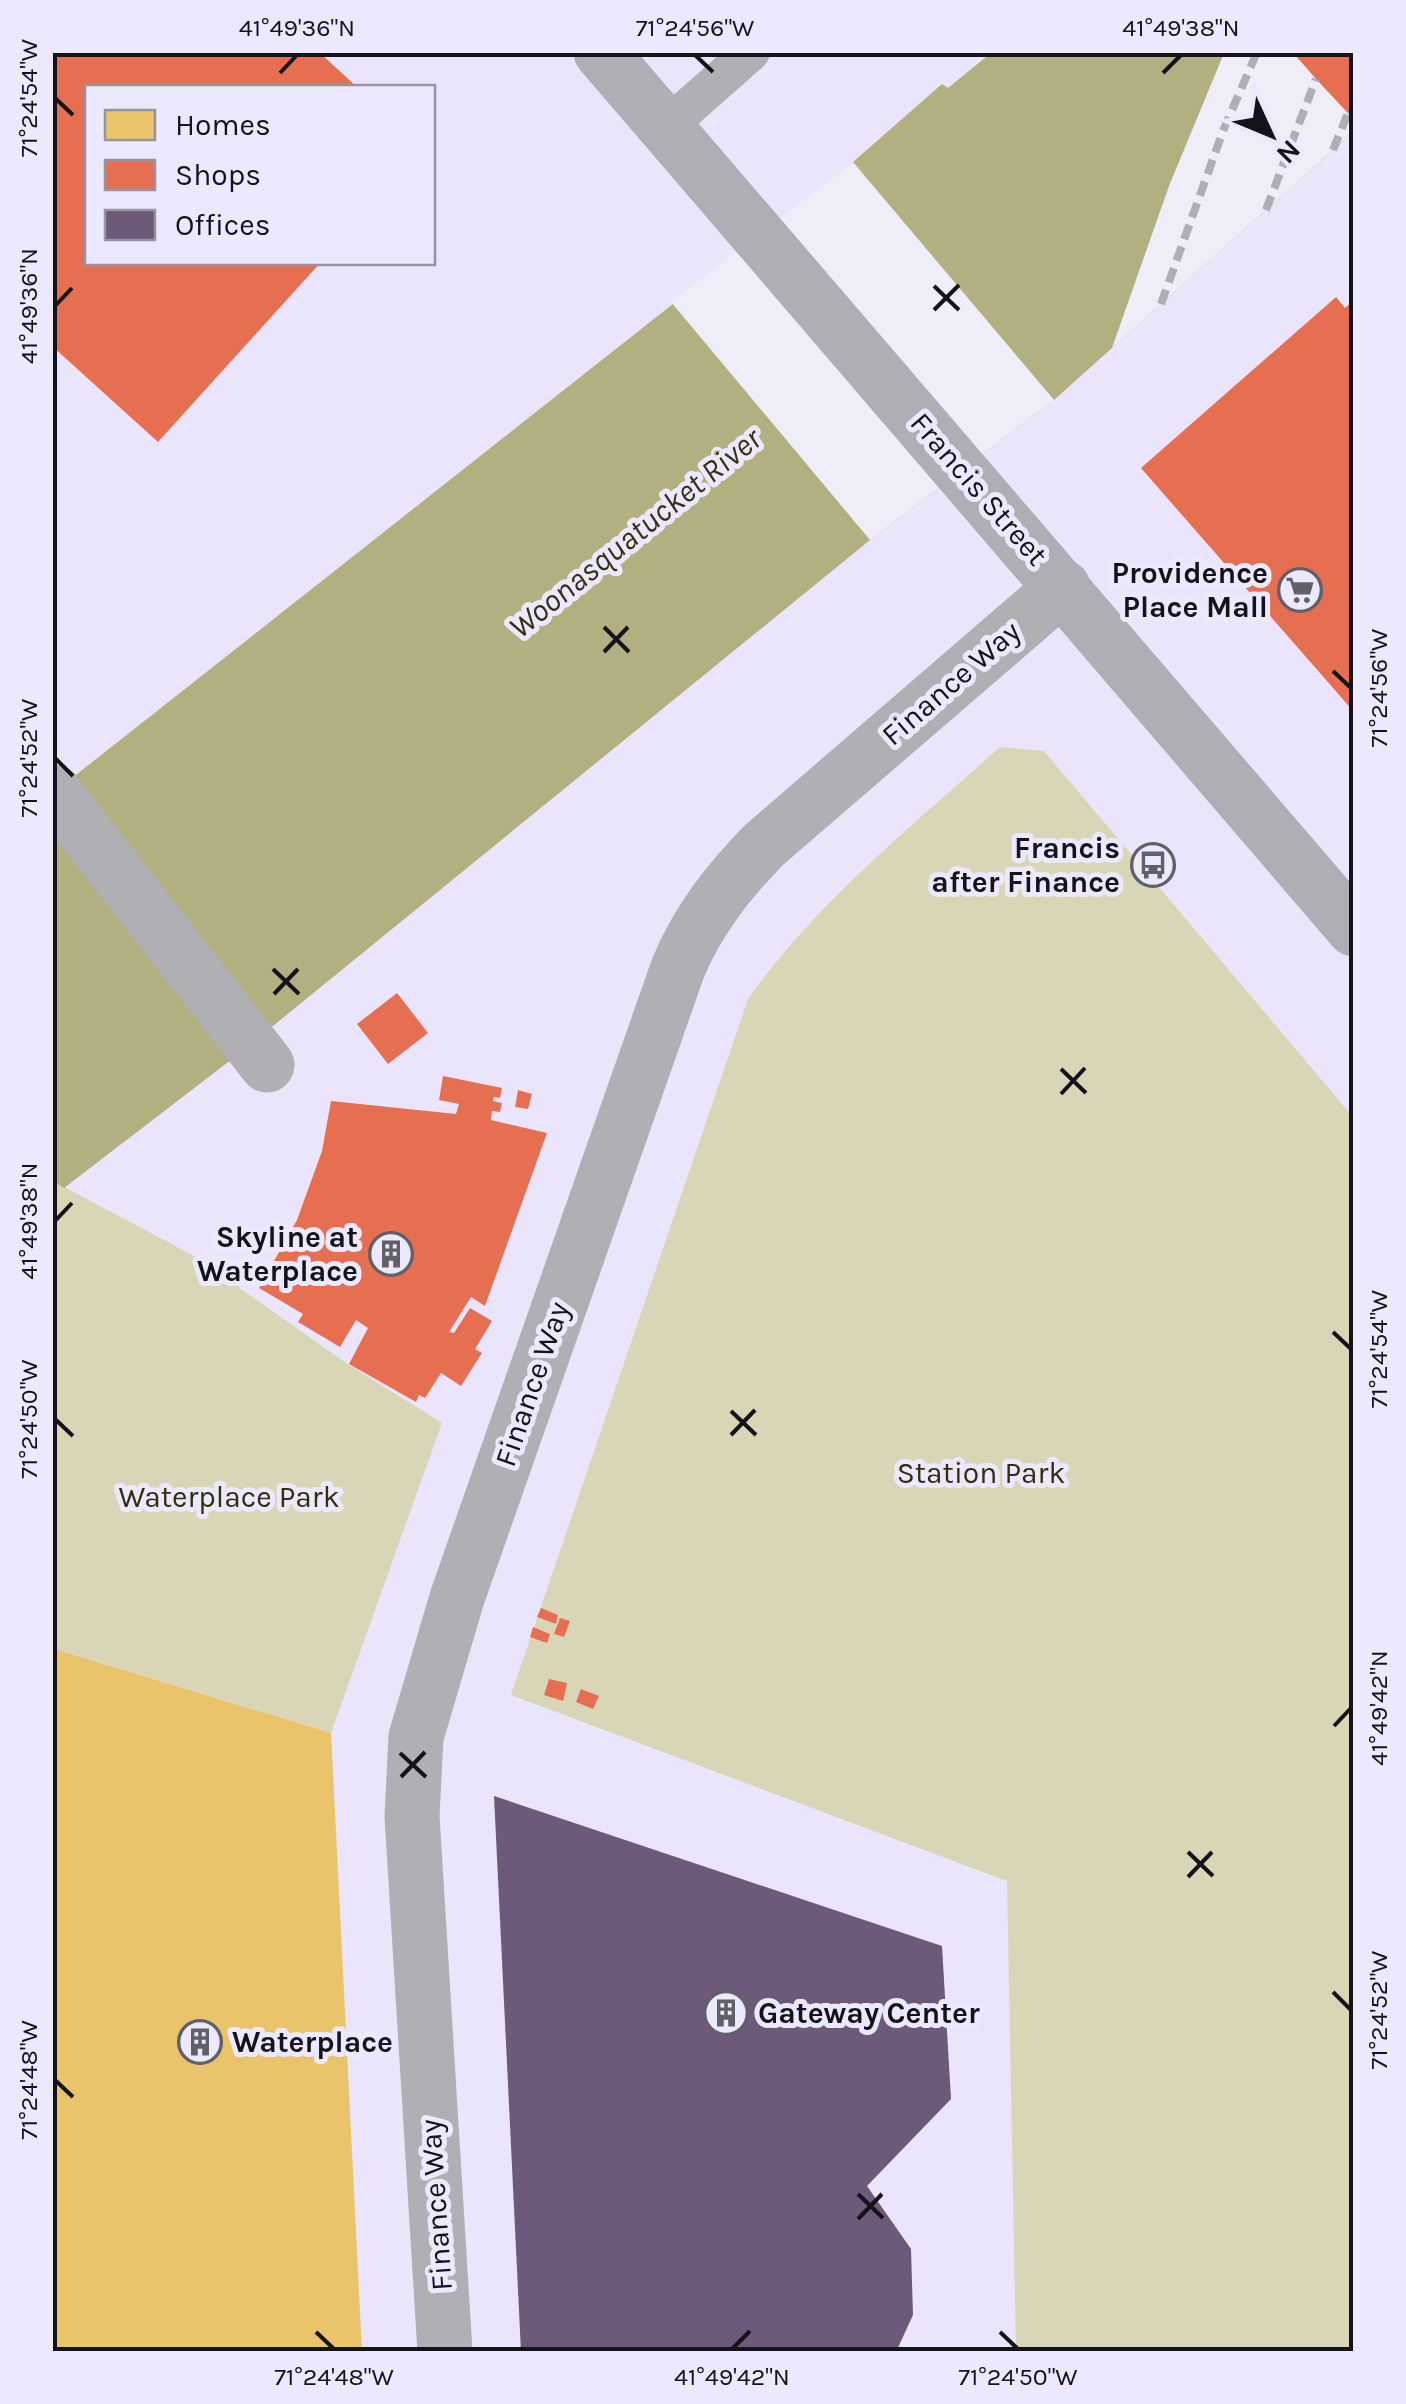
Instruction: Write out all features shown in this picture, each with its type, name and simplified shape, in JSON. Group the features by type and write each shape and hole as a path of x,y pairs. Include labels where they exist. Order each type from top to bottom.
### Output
{"main road":[{"name":"Francis Street","path":"601,52 1354,929"}],"street":[{"name":"Finance Way","path":"444,2352 412,1816 416,1737 457,1598 672,987 698,927 726,886 764,845 1063,587"},
{"path":"54,792 267,1065"}],"lane":[{"path":"666,127 750,52"}],"shaded area":[{"path":"53,53 1353,53 1353,2351 53,2351"}],"green space":[{"name":"Station Park","path":"1000,747 1044,751 1353,1117 1353,2351 1016,2351 1007,1881 511,1695 748,999 835,897"},
{"name":"Waterplace Park","path":"53,1181 196,1257 346,1363 442,1423 331,1733 53,1648"}],"water":[{"name":"Woonasquatucket River","path":"991,53 1353,53 1353,132 1054,400 870,540 236,1056 64,1188 53,1181 53,793 853,162 942,84 948,88"}],"pier":[{"path":"1224,53 1293,53 1353,119 1353,132 1112,348 1169,186"},
{"path":"853,162 1054,400 870,540 671,302"}],"building: Homes":[{"name":"Waterplace","path":"52,1648 331,1733 362,2352 52,2352"}],"building: Shops":[{"path":"52,52 319,52 355,85 85,85 85,265 318,265 158,442 52,346"},
{"path":"1293,52 1354,52 1354,119 1316,79"},
{"name":"Providence Place Mall","path":"1336,297 1345,308 1354,300 1354,712 1141,468"},
{"path":"397,993 428,1033 388,1064 357,1024"},
{"name":"Skyline at Waterplace","path":"443,1076 502,1088 500,1098 494,1097 493,1101 502,1103 500,1112 492,1111 491,1120 547,1133 485,1306 471,1297 449,1332 454,1333 470,1308 492,1321 475,1349 482,1353 461,1386 441,1373 425,1398 419,1395 416,1402 349,1364 368,1328 356,1320 340,1347 298,1322 303,1314 259,1288 297,1220 322,1151 331,1101 456,1114 459,1104 439,1100"},
{"path":"518,1090 532,1094 528,1109 515,1107"},
{"path":"541,1608 558,1615 556,1624 537,1617"},
{"path":"560,1618 570,1621 564,1637 554,1634"},
{"path":"533,1627 550,1634 547,1643 530,1637"},
{"path":"549,1679 567,1683 563,1701 544,1695"},
{"path":"581,1689 599,1696 593,1709 576,1702"}],"building: Offices":[{"name":"Gateway Center","path":"494,1796 942,1946 951,2099 867,2186 911,2249 913,2315 896,2352 521,2352"}],"railway":[{"path":"1161,304 1223,131 1257,52"},
{"path":"1266,210 1316,79"},
{"path":"1333,150 1348,113"}],"place":[{"name":"Providence Place Mall","path":"1300,590"},
{"name":"Francis after Finance","path":"1153,865"},
{"name":"Skyline at Waterplace","path":"391,1254"},
{"name":"Gateway Center","path":"726,2013"},
{"name":"Waterplace","path":"200,2042"}]}
